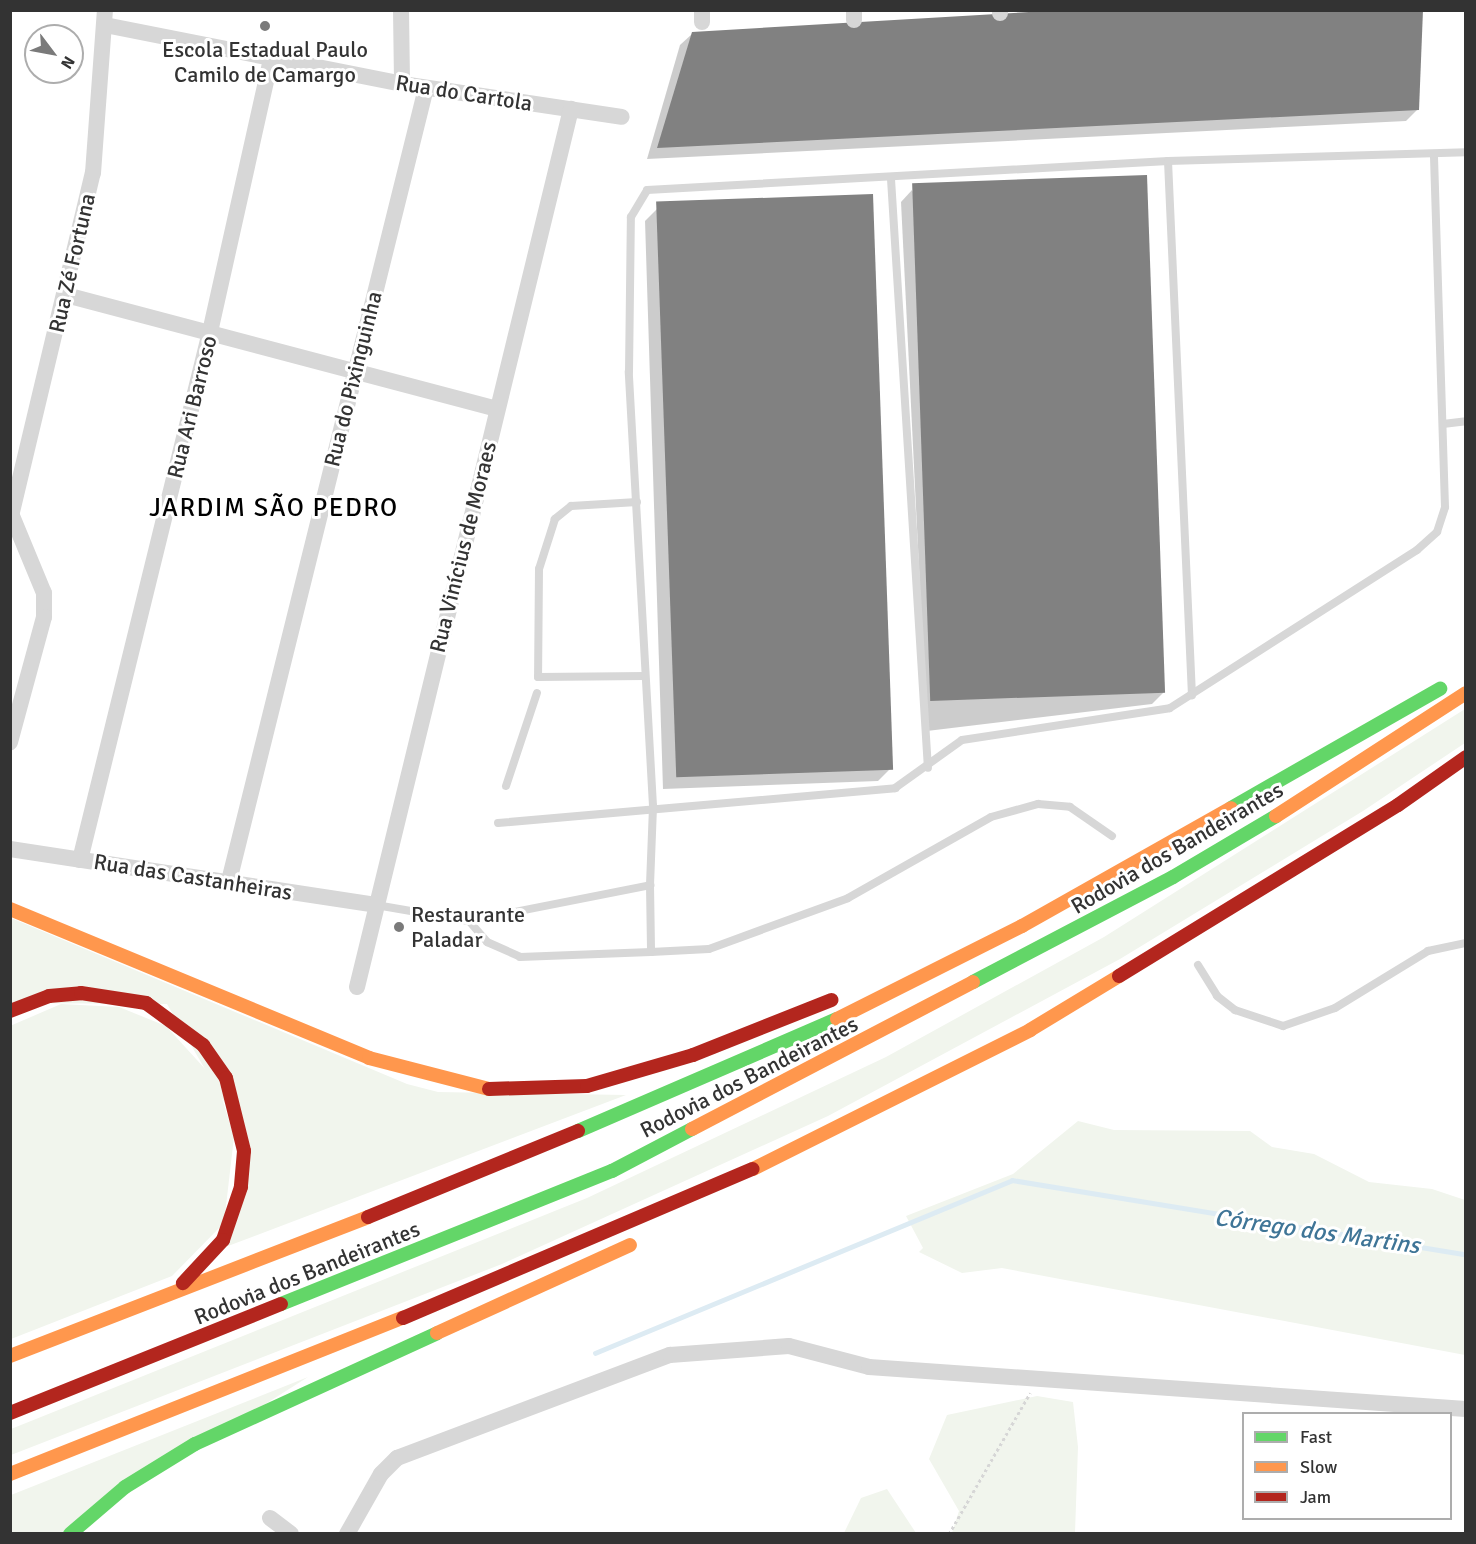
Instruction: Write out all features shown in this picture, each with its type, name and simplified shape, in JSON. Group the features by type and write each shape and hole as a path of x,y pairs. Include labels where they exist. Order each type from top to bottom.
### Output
{"highway":[{"path":"10,1356 494,1168 855,1011 1022,926 1466,676"},
{"name":"Rodovia dos Bandeirantes","path":"10,1413 612,1171 1173,877 1349,772 1466,693"},
{"path":"691,1213 811,1144 1030,1030 1398,805 1466,757"},
{"path":"10,909 369,1058 482,1089 587,1086 693,1055 1022,926"},
{"path":"10,1011 49,996 81,993 146,1003 203,1045 226,1078 244,1151 232,1220 223,1240 191,1279 124,1313"},
{"path":"10,1474 509,1276 811,1144"},
{"path":"70,1533 134,1481 195,1444 650,1235"}],"street":[{"path":"401,10 402,84"},
{"name":"Rua do Cartola","path":"105,18 271,58 402,84 622,117"},
{"name":"Rua Zé Fortuna","path":"11,511 66,295 99,139 105,18"},
{"name":"Rua Ari Barroso","path":"80,860 210,332 271,58"},
{"name":"Rua do Pixinguinha","path":"229,881 426,88"},
{"name":"Rua Vinícius de Moraes","path":"357,987 496,409 571,109"},
{"path":"66,295 496,409"},
{"path":"10,742 44,605 38,570 11,511"},
{"name":"Rua das Castanheiras","path":"10,849 376,905"},
{"path":"347,1533 381,1474 397,1458 670,1354 789,1346 869,1366 1466,1408"},
{"path":"270,1518 291,1533"}],"lane":[{"path":"651,952 652,806 629,372 631,217 646,190 891,179 1168,161 1466,152"},
{"path":"498,823 652,806 895,788 928,768 962,740 1170,708 1437,532 1445,507 1434,154"},
{"path":"1168,161 1192,695"},
{"path":"891,179 928,768"},
{"path":"1443,424 1466,421"},
{"path":"637,502 571,506 555,519 539,569 537,677 645,676"},
{"path":"506,786 537,693"},
{"path":"469,921 487,942 520,957 709,949 848,898 991,817 1038,804 1070,807 1112,836"},
{"path":"376,905 469,921 650,885"},
{"path":"1198,965 1216,996 1235,1010 1283,1026 1335,1008 1428,951 1466,943"}],"path":[{"path":"949,1533 984,1463 1039,1379"}],"shaded area":[{"path":"1465,709 1465,743 1363,811 1120,959 828,1116 502,1264 11,1455 11,1429 587,1198 886,1057 1104,937"},
{"path":"11,918 407,1084 438,1092 626,1095 228,1246 251,1148 167,1004 11,1003"},
{"path":"61,1004 119,1007 166,1026 217,1082 234,1137 224,1223 172,1276 11,1339 10,1026"},
{"path":"1078,1121 1114,1130 1250,1131 1272,1147 1314,1154 1369,1182 1432,1189 1465,1200 1465,1355 1002,1268 962,1273 919,1252 923,1248 906,1216 1013,1174"},
{"path":"308,1377 62,1533 11,1534 11,1495"},
{"path":"1037,1396 1073,1402 1078,1447 1075,1533 952,1533 959,1511 929,1459 947,1415"},
{"path":"887,1489 916,1533 844,1533 861,1498"}],"building":[{"path":"1063,10 1423,10 1419,110 657,148 692,32"},
{"path":"1147,175 1165,693 930,701 912,183"},
{"path":"873,194 893,770 676,777 656,202"}],"waterway":[{"name":"Córrego dos Martins","path":"595,1353 1012,1180 1466,1254"}],"traffic: fast":[{"path":"1231,808 1440,689"},
{"path":"973,982 1173,877 1276,816"},
{"path":"578,1131 837,1019"},
{"path":"281,1304 612,1171 692,1129"},
{"path":"70,1534 125,1487 195,1444 437,1333"}],"traffic: slow":[{"path":"1276,816 1466,693"},
{"path":"837,1019 1022,926 1231,808"},
{"path":"10,909 369,1058 489,1089"},
{"path":"753,1169 1030,1030 1119,976"},
{"path":"692,1129 973,982"},
{"path":"10,1356 368,1217"},
{"path":"437,1333 630,1245"},
{"path":"10,1474 403,1318"}],"traffic: jam":[{"path":"1119,976 1398,805 1466,757"},
{"path":"10,1011 49,996 81,993 146,1003 203,1045 226,1078 244,1151 241,1187 223,1240 183,1283"},
{"path":"489,1089 587,1086 693,1055 831,1000"},
{"path":"368,1217 578,1131"},
{"path":"403,1318 753,1169"},
{"path":"10,1413 281,1304"}],"place":[{"name":"Escola Estadual Paulo Camilo de Camargo","path":"265,26"},
{"name":"Restaurante Paladar","path":"399,927"}],"district":[{"name":"JARDIM SÃO PEDRO","path":"274,509"}]}
